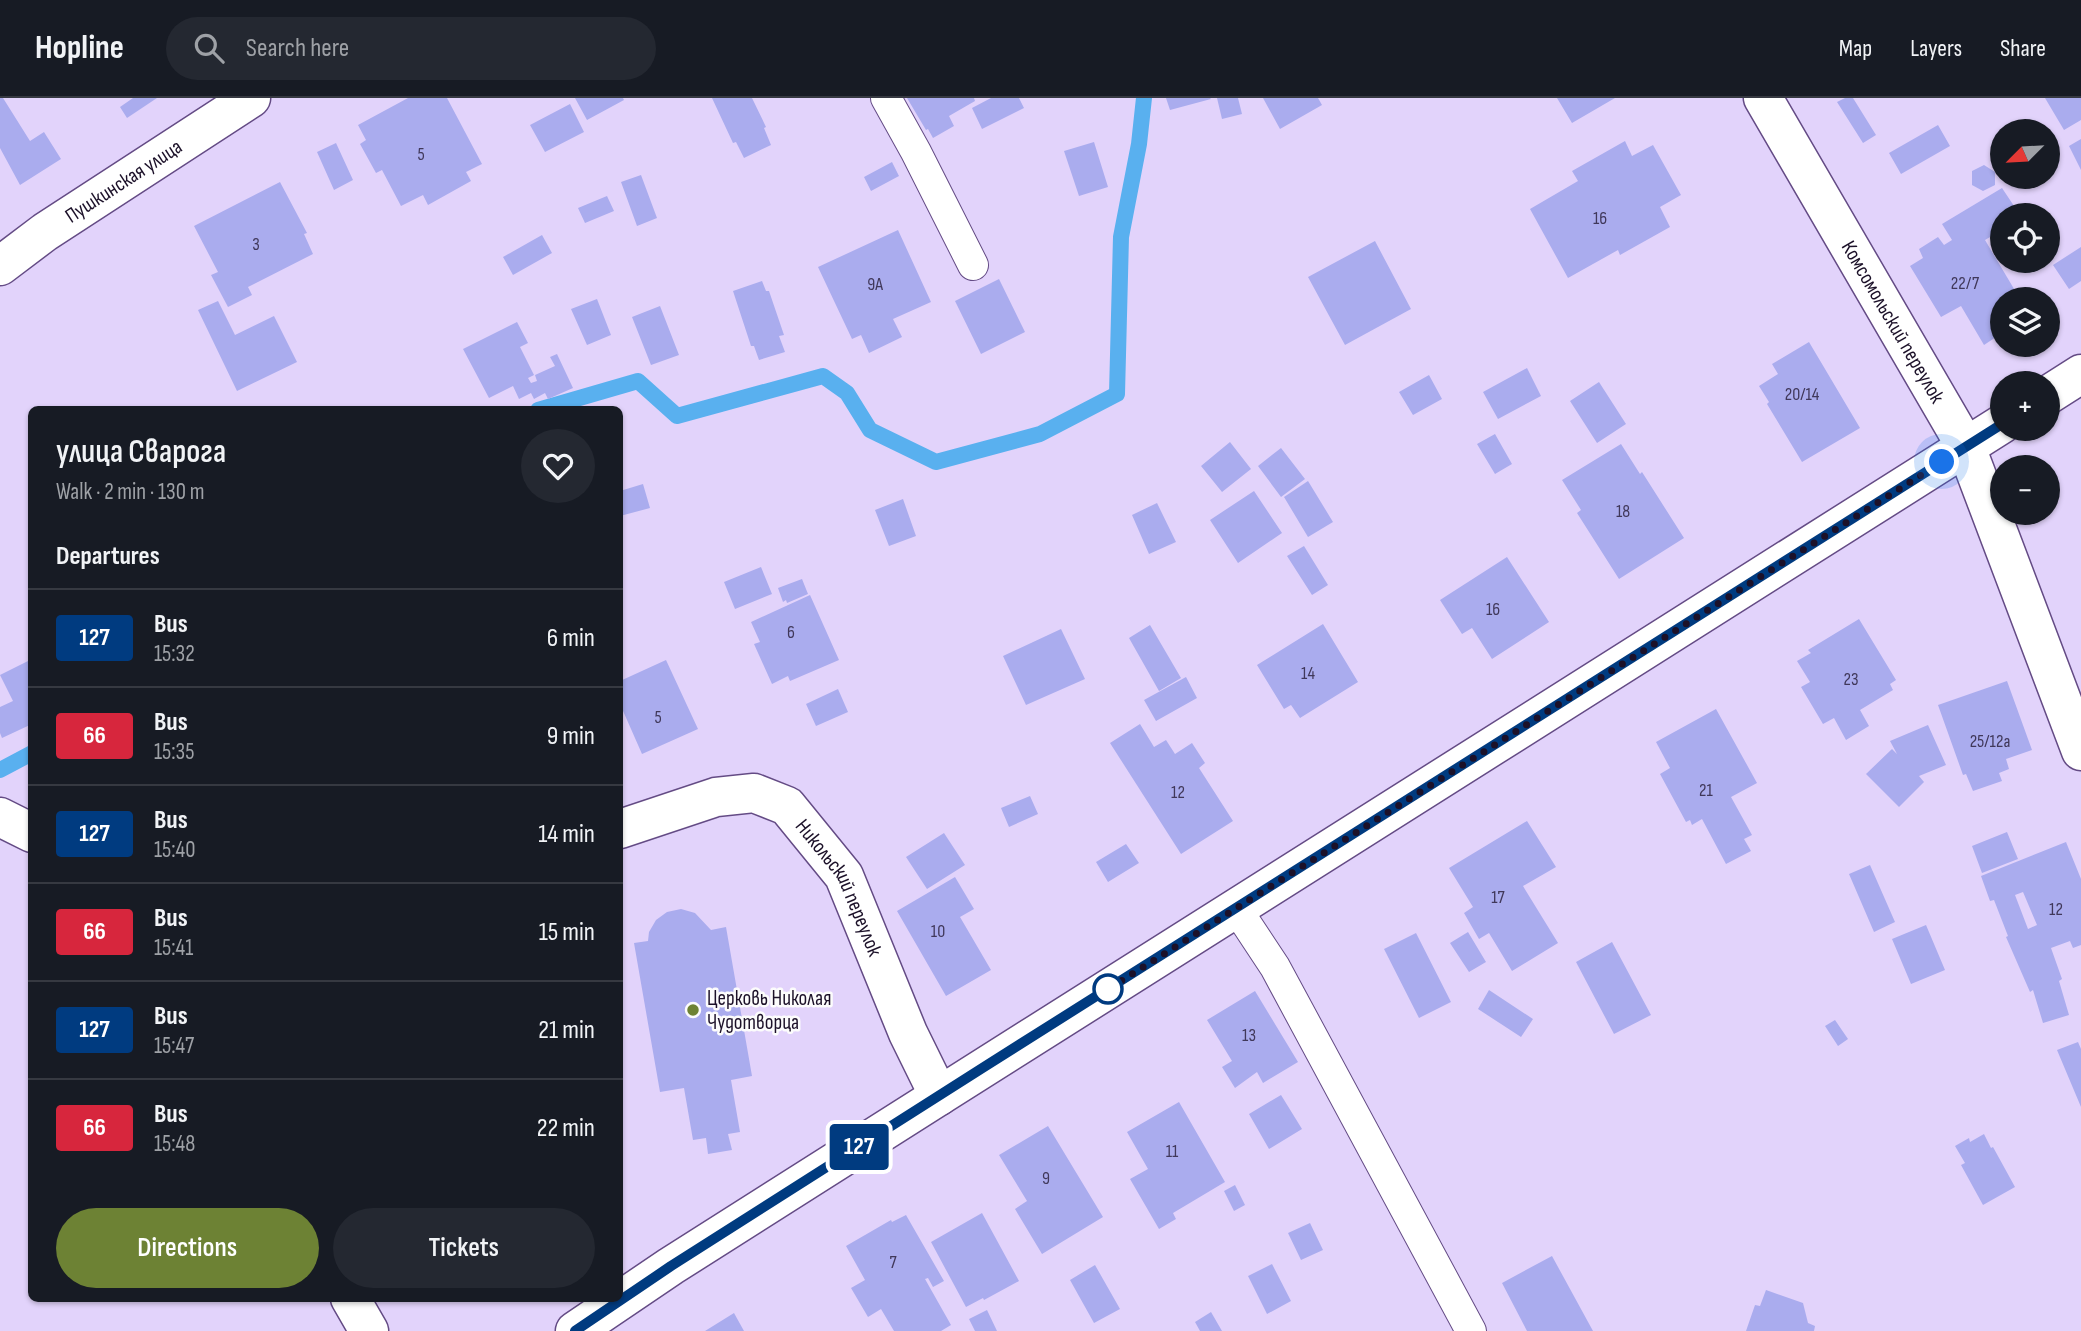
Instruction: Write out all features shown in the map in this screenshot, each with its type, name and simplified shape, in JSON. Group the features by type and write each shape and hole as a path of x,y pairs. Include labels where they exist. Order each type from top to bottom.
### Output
{"main road":[{"name":"Пушкинская улица","path":"0,266 45,232 251,98"},
{"name":"Комсомольский переулок","path":"1763,98 1966,447 2081,751"},
{"path":"2060,387 2081,374"},
{"path":"623,1298 1990,432"},
{"name":"Никольский переулок","path":"623,828 716,797 754,793 787,806 844,876 908,1033 939,1096"},
{"path":"0,817 28,832"},
{"path":"352,1302 369,1331"},
{"path":"575,1331 618,1302"}],"lane":[{"path":"887,98 973,265"},
{"path":"1236,908 1275,967 1471,1331"}],"building":[{"path":"0,98 3,98 30,141 44,132 61,159 20,185 0,148"},
{"path":"133,98 157,98 127,118 120,107"},
{"path":"408,98 447,98 482,164 466,172 471,181 428,205 423,195 401,206 382,170 376,173 360,144 366,140 358,125"},
{"path":"575,98 623,98 624,100 587,120"},
{"path":"712,98 752,98 766,127 764,128 771,145 744,158 736,142 733,143"},
{"path":"907,98 974,98 975,101 949,116 954,126 933,138"},
{"path":"991,98 1019,98 1024,108 982,129 972,108"},
{"path":"1166,98 1210,98 1211,99 1170,110"},
{"path":"1217,98 1238,98 1242,114 1222,119"},
{"path":"1263,98 1318,98 1322,105 1280,129"},
{"path":"1557,98 1615,98 1572,123"},
{"path":"1853,98 1876,135 1863,143 1837,102"},
{"path":"2045,98 2081,98 2081,120 2064,130 2060,119"},
{"path":"570,104 584,132 545,152 530,125"},
{"path":"1938,125 1950,146 1901,174 1889,153"},
{"path":"2081,139 2081,170 2069,146"},
{"path":"1625,141 1632,156 1653,145 1681,195 1660,207 1670,227 1620,255 1618,250 1568,278 1530,209 1578,181 1572,171"},
{"path":"1094,142 1108,187 1079,196 1064,151"},
{"path":"336,143 353,180 334,190 317,152"},
{"path":"892,162 899,176 871,191 864,177"},
{"path":"1984,165 1990,169 1990,188 1983,191 1972,185 1972,171"},
{"path":"641,175 657,218 637,226 621,182"},
{"path":"280,182 307,233 304,234 313,254 248,287 252,295 228,307 211,275 218,272 194,226"},
{"path":"2000,189 2012,203 1990,203 1990,237 1985,240 1990,248 1990,273 2005,273 2013,287 1990,287 1990,341 1984,345 1961,306 1941,317 1910,266 1923,258 1919,249 1938,237 1944,245 1952,240 1942,224"},
{"path":"607,196 614,211 585,223 578,208"},
{"path":"898,230 931,302 893,319 902,337 869,353 861,335 852,339 818,267"},
{"path":"542,235 552,253 513,275 503,257"},
{"path":"1375,241 1411,309 1345,345 1308,277"},
{"path":"2081,247 2081,281 2069,289 2058,273 2060,260"},
{"path":"999,279 1025,332 981,354 955,301"},
{"path":"762,281 766,291 769,291 784,335 779,336 785,352 759,360 754,346 751,346 733,291"},
{"path":"597,299 611,335 587,345 571,309"},
{"path":"218,301 235,335 274,316 297,362 237,391 198,310"},
{"path":"660,306 679,355 651,365 632,317"},
{"path":"517,322 528,343 520,347 534,375 528,378 531,383 537,381 535,375 555,366 550,357 557,354 573,388 548,399 545,393 534,399 531,393 519,399 513,386 489,398 463,349"},
{"path":"1809,342 1860,428 1802,462 1759,386 1778,374 1772,364"},
{"path":"1527,368 1541,396 1498,419 1483,392"},
{"path":"1429,375 1442,399 1413,415 1399,392"},
{"path":"1599,382 1626,424 1597,443 1570,401"},
{"path":"1495,434 1512,464 1495,474 1477,444"},
{"path":"1230,442 1251,469 1222,492 1201,466"},
{"path":"1621,444 1684,538 1619,579 1577,513 1581,510 1562,480"},
{"path":"1281,448 1305,479 1281,497 1258,466"},
{"path":"1308,481 1333,522 1308,537 1284,497"},
{"path":"643,484 650,508 623,515 623,490"},
{"path":"1254,491 1282,533 1238,563 1210,520"},
{"path":"903,499 916,536 889,546 875,510"},
{"path":"1157,503 1176,542 1149,554 1132,515"},
{"path":"1304,546 1328,585 1312,595 1287,556"},
{"path":"1507,557 1549,622 1492,659 1472,628 1462,634 1440,600"},
{"path":"761,567 772,594 735,609 724,582"},
{"path":"802,579 808,594 787,603 786,600 783,602 778,588"},
{"path":"810,595 839,660 790,681 788,676 772,684 754,644 760,642 751,622"},
{"path":"1859,619 1896,680 1890,684 1893,690 1860,710 1869,726 1846,740 1834,718 1823,724 1801,687 1810,682 1797,661 1811,653 1808,650"},
{"path":"1323,624 1358,682 1300,718 1291,705 1284,709 1257,665"},
{"path":"1150,625 1181,678 1159,691 1129,638"},
{"path":"1061,629 1085,679 1026,705 1003,656"},
{"path":"666,660 698,729 642,754 623,711 623,680"},
{"path":"28,661 28,726 2,738 0,707 13,701 0,675"},
{"path":"1186,677 1197,698 1156,721 1144,700"},
{"path":"2007,681 2032,750 2006,759 2009,769 1999,773 2002,781 1973,791 1966,774 1963,775 1938,705"},
{"path":"838,689 848,712 816,726 806,704"},
{"path":"1716,709 1757,783 1731,797 1752,835 1744,839 1751,851 1726,864 1702,819 1692,825 1690,820 1686,822 1660,774 1670,768 1656,742"},
{"path":"1140,724 1154,747 1166,740 1175,754 1192,743 1205,763 1199,768 1233,821 1181,854 1110,743"},
{"path":"1928,725 1946,765 1919,776 1924,782 1899,807 1866,774 1892,749 1897,754 1890,741"},
{"path":"1030,796 1038,814 1009,827 1001,808"},
{"path":"1527,821 1556,867 1523,886 1558,943 1512,971 1489,933 1479,939 1464,913 1473,907 1449,868"},
{"path":"2007,832 2018,859 1982,873 1972,846"},
{"path":"944,833 965,865 927,889 906,857"},
{"path":"2066,842 2081,879 2081,945 2073,948 2070,941 2051,948 2062,979 2059,981 2069,1015 2043,1023 2033,990 2030,992 2006,937 2008,936 1994,900 1990,901 1981,876","holes":["2023,892 2037,925 2028,929 2015,895"]},
{"path":"1126,844 1139,863 1108,882 1096,862"},
{"path":"1870,865 1895,922 1874,932 1849,874"},
{"path":"955,877 974,909 960,917 991,970 946,996 897,911"},
{"name":"Церковь Николая Чудотворца","path":"681,909 695,913 711,930 726,927 752,1076 731,1080 740,1132 728,1134 732,1150 708,1154 706,1138 693,1140 684,1088 660,1092 634,943 648,941 649,932 656,920 667,912"},
{"path":"1926,925 1945,970 1911,984 1892,939"},
{"path":"1468,932 1486,962 1469,972 1450,943"},
{"path":"1416,933 1451,1002 1419,1018 1384,949"},
{"path":"1612,942 1651,1015 1614,1034 1576,962"},
{"path":"1489,990 1533,1019 1521,1037 1478,1009"},
{"path":"1255,991 1298,1062 1263,1083 1257,1072 1235,1088 1222,1067 1232,1061 1207,1020"},
{"path":"1835,1020 1848,1039 1838,1046 1825,1026"},
{"path":"2078,1042 2081,1049 2081,1107 2057,1050"},
{"path":"1281,1095 1302,1129 1269,1149 1249,1114"},
{"path":"1179,1102 1225,1182 1173,1213 1176,1219 1159,1229 1130,1179 1148,1169 1127,1132"},
{"path":"1048,1126 1103,1217 1042,1254 1015,1209 1027,1201 999,1155"},
{"path":"1984,1134 2015,1187 1983,1205 1961,1165 1965,1163 1955,1146"},
{"path":"1235,1185 1245,1205 1234,1211 1224,1191"},
{"path":"982,1213 1019,1281 966,1307 931,1242"},
{"path":"906,1215 944,1281 933,1287 928,1278 925,1279 951,1325 941,1331 894,1331 881,1309 868,1317 851,1288 865,1280 846,1246 891,1220 892,1222"},
{"path":"1310,1223 1323,1250 1301,1260 1288,1233"},
{"path":"1552,1256 1593,1331 1527,1331 1502,1283"},
{"path":"1272,1264 1291,1301 1267,1314 1248,1276"},
{"path":"1095,1265 1120,1309 1094,1323 1070,1280"},
{"path":"1766,1290 1803,1303 1808,1323 1815,1326 1814,1331 1746,1331 1755,1305 1760,1306"},
{"path":"987,1310 997,1331 975,1331 969,1319"},
{"path":"1211,1312 1222,1331 1200,1331 1195,1322"},
{"path":"734,1313 744,1331 705,1331"}],"waterway":[{"path":"552,406 638,381 677,416 823,376 847,393 870,430 936,462 1040,434 1117,394 1121,237 1139,144 1144,98"},
{"path":"0,770 28,755"}],"bus line":[{"name":"127","path":"623,1298 984,1067 1990,432"},
{"name":"127","path":"575,1331 618,1302"}],"place":[{"name":"Церковь Николая Чудотворца","path":"693,1010"}],"route":[{"path":"1108,989 1099,995 1942,462"}]}
